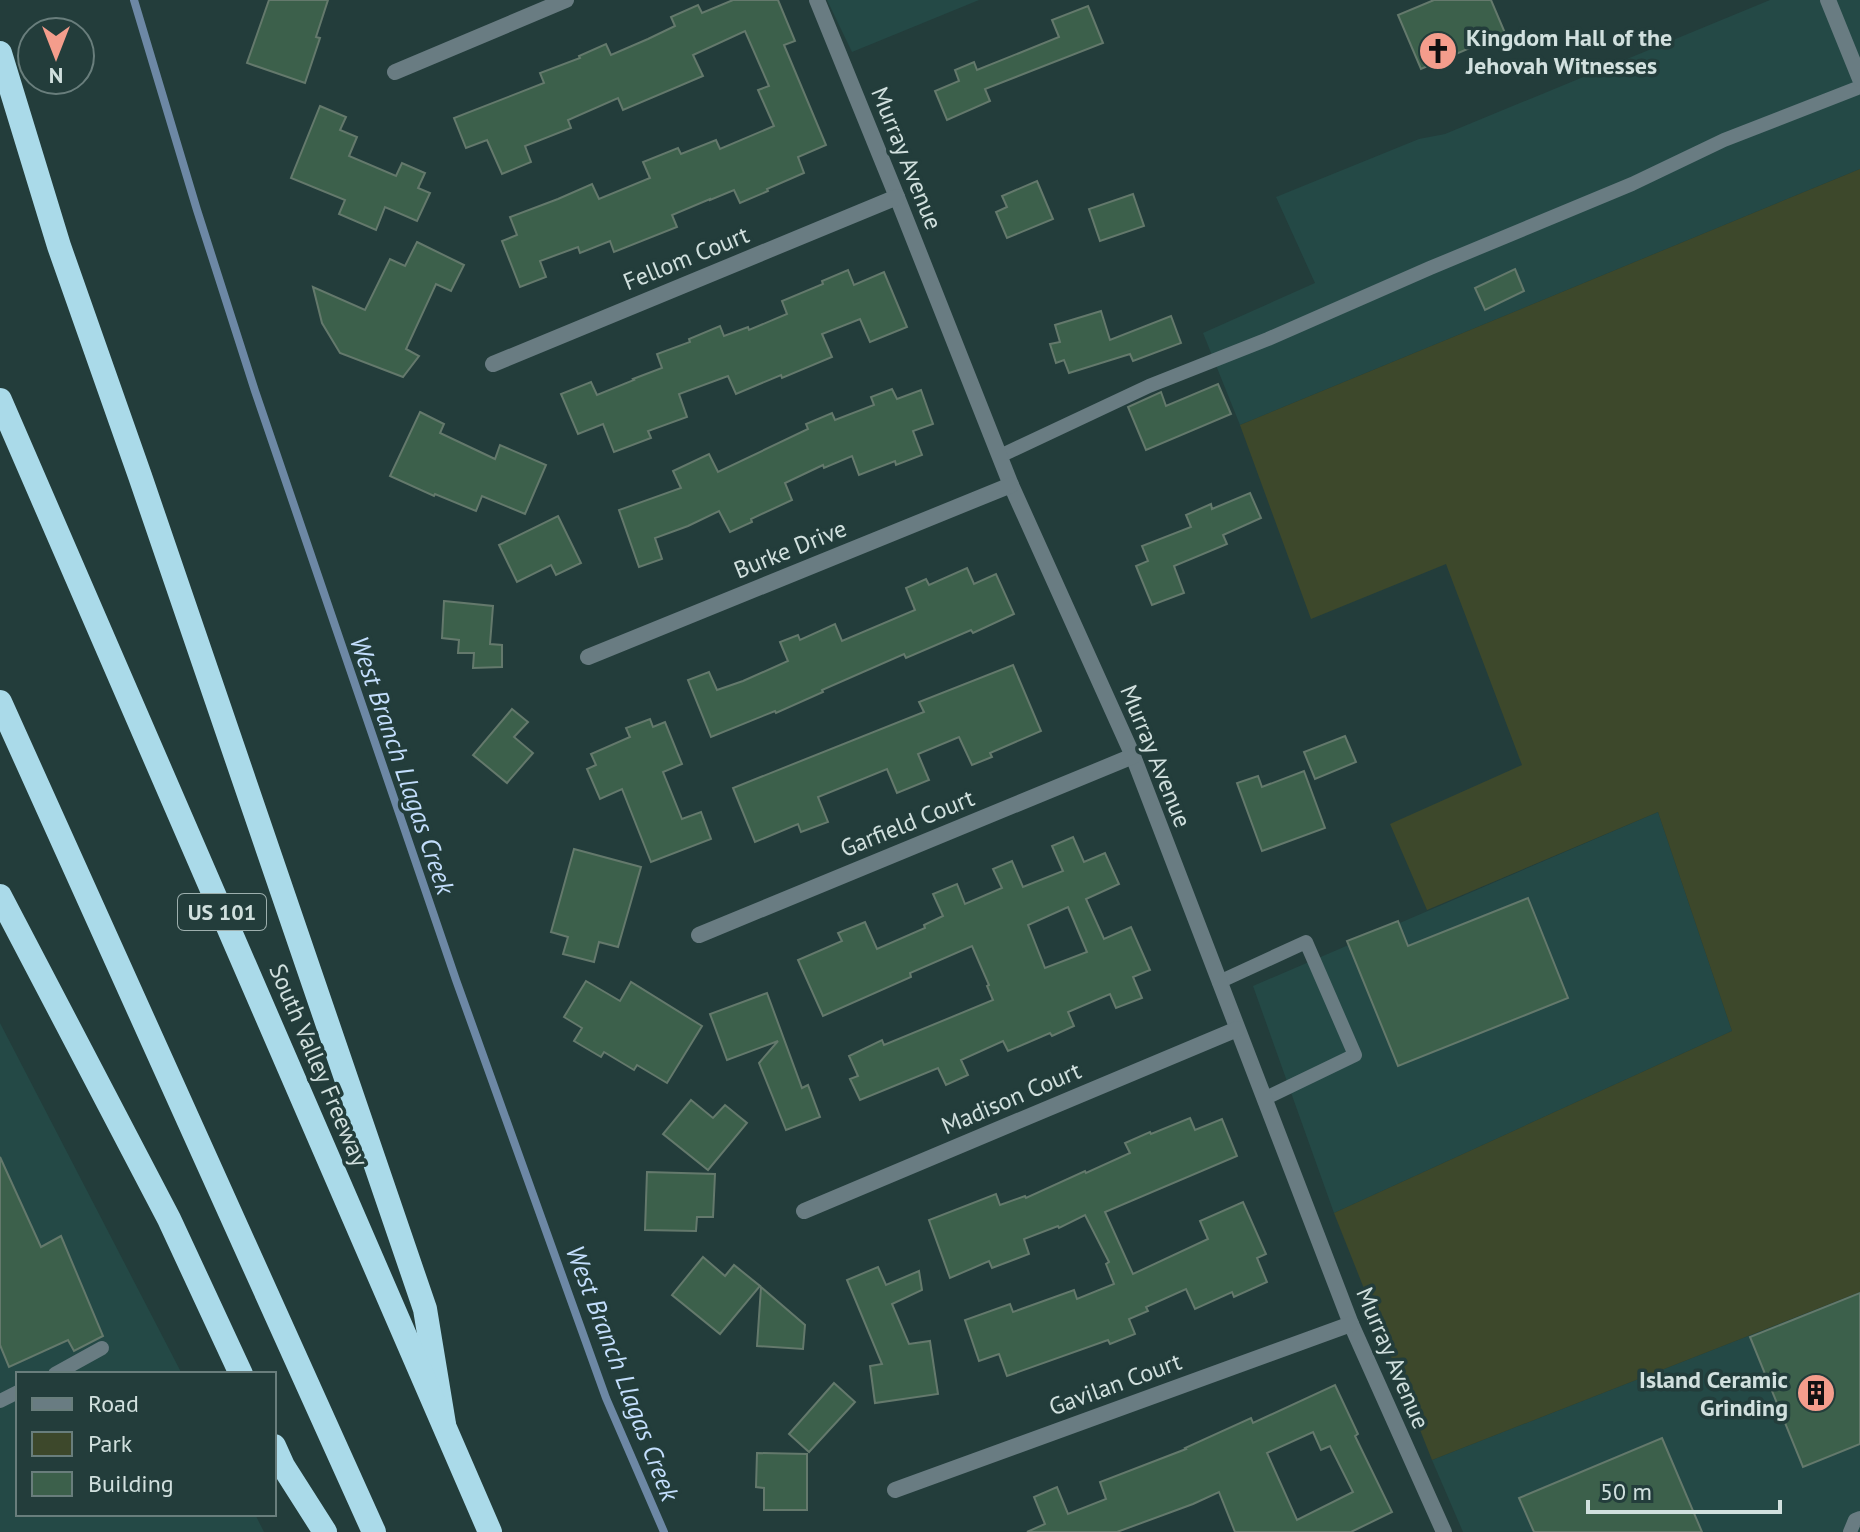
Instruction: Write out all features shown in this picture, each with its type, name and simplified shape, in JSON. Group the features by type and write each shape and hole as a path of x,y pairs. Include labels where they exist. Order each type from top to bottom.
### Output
{"highway":[{"path":"0,53 59,246 425,1309 444,1424"},
{"name":"South Valley Freeway","path":"0,400 490,1532"},
{"path":"0,702 374,1532"},
{"path":"0,896 169,1219 240,1372"},
{"path":"276,1450 325,1532"}],"street":[{"path":"395,72 566,0"},
{"name":"Murray Avenue","path":"817,0 1011,485 1133,756 1351,1324 1444,1532"},
{"path":"1828,0 1860,79"},
{"name":"Fellom Court","path":"493,364 897,197"},
{"name":"Burke Drive","path":"588,657 1011,485"},
{"name":"Garfield Court","path":"699,935 1133,756"},
{"name":"Madison Court","path":"804,1211 1237,1029"},
{"name":"Gavilan Court","path":"895,1490 1351,1324"}],"lane":[{"path":"1000,456 1149,386 1268,339 1632,184 1724,140 1860,87"},
{"path":"1219,982 1306,942 1355,1055 1264,1099"},
{"path":"59,1372 102,1348"},
{"path":"1850,1532 1855,1520 1860,1518"}],"shaded area":[{"path":"827,0 979,0 852,52"},
{"path":"1770,0 1860,0 1860,169 1240,425 1203,333 1315,283 1276,197 1419,139 1445,134"},
{"path":"1658,812 1732,1031 1334,1213 1253,986"},
{"path":"0,1023 181,1372 16,1372 16,1516 256,1516 264,1532 0,1532"},
{"path":"1860,1292 1860,1532 1463,1532 1432,1460"}],"green space":[{"path":"1860,169 1860,1292 1432,1460 1334,1213 1732,1031 1658,812 1427,910 1390,824 1522,765 1446,564 1311,619 1240,425"}],"building":[{"path":"269,0 328,0 316,37 320,38 305,83 247,63"},
{"path":"733,0 778,0 795,41 784,45 826,145 798,157 804,173 768,191 740,203 734,190 710,199 672,215 677,227 614,252 610,241 580,253 578,247 540,261 546,277 520,287 502,241 517,235 510,217 592,184 599,199 650,178 643,162 678,148 681,154 716,140 720,149 774,126 758,90 769,86 745,31 693,55 703,76 623,110 618,98 568,120 571,128 525,146 531,162 502,174 487,140 466,148 454,118 544,83 540,73 606,44 611,55 648,39 675,26 671,17 698,5 702,13"},
{"name":"Kingdom Hall of the Jehovah Witnesses","path":"1434,0 1491,0 1505,33 1421,69 1398,15"},
{"path":"1088,6 1103,43 985,89 990,101 947,120 935,91 959,81 955,70 974,62 977,70 1059,37 1052,20"},
{"path":"320,106 346,117 340,130 357,137 349,156 396,176 402,163 425,173 418,188 430,193 417,221 385,207 376,230 339,214 345,200 291,178"},
{"path":"1037,181 1053,219 1007,238 996,212 1007,207 1002,196"},
{"path":"1133,194 1144,226 1100,241 1089,209"},
{"path":"417,242 464,265 451,291 436,284 406,349 419,356 403,377 340,353 322,323 313,287 365,310 390,259 405,266"},
{"path":"1515,269 1524,291 1485,310 1475,288"},
{"path":"848,270 854,285 884,272 907,327 870,342 860,319 822,334 832,357 782,378 781,375 736,394 728,376 679,394 687,417 648,431 651,438 614,452 603,424 578,434 561,394 591,382 597,395 662,368 657,354 690,342 689,339 720,326 724,336 748,327 749,330 787,314 782,301"},
{"path":"1101,311 1110,340 1171,316 1181,343 1133,361 1130,354 1069,373 1064,360 1056,363 1050,344 1060,342 1055,325"},
{"path":"1218,384 1231,414 1146,450 1128,407 1161,392 1166,406"},
{"path":"892,389 897,399 921,390 933,424 913,431 922,455 896,465 895,461 859,475 852,456 824,468 823,465 785,483 792,500 730,532 719,511 655,538 662,559 639,567 619,510 681,488 673,471 709,454 718,472 808,429 806,424 832,413 835,420 874,405 871,397"},
{"path":"420,412 444,424 440,433 495,459 500,445 546,465 525,514 482,496 476,511 390,476"},
{"path":"1250,493 1261,518 1223,535 1227,544 1174,566 1184,593 1152,605 1136,566 1148,561 1142,546 1191,527 1186,515 1211,504 1212,509"},
{"path":"558,516 581,563 556,575 551,565 517,582 499,545"},
{"path":"967,568 974,584 996,574 1014,614 906,658 904,654 776,713 711,737 688,680 709,672 717,690 743,681 788,661 780,642 798,635 800,640 835,624 842,641 915,610 906,588 926,579 929,585"},
{"path":"444,601 493,606 490,644 502,645 502,667 473,668 474,653 458,653 459,640 442,638"},
{"path":"1013,665 1041,731 990,753 992,757 972,765 959,737 918,754 929,780 897,793 887,769 818,797 828,822 801,832 798,824 755,842 733,788 924,712 919,702"},
{"path":"512,709 528,722 514,737 533,753 507,783 473,755"},
{"path":"650,719 653,727 665,722 682,764 663,772 682,819 701,812 711,839 651,862 622,789 600,799 587,769 596,765 591,754 630,737 626,728"},
{"path":"1345,736 1356,762 1315,779 1304,752"},
{"path":"1304,771 1325,828 1262,851 1237,783 1258,776 1262,787"},
{"path":"1073,837 1084,862 1105,853 1119,884 1086,899 1104,939 1131,927 1150,970 1133,977 1142,998 1116,1008 1110,994 1068,1012 1074,1026 1008,1051 1003,1041 961,1060 968,1075 946,1085 938,1068 860,1100 850,1079 858,1076 849,1056 882,1040 884,1045 993,1000 972,946 823,1016 798,960 842,941 838,933 865,922 877,949 925,928 924,925 943,916 933,894 957,884 965,904 1002,888 993,869 1012,861 1023,887 1063,871 1052,846","holes":["1068,907 1087,952 1045,968 1028,925"]},
{"path":"574,849 641,867 618,947 599,942 594,962 563,954 568,937 551,932"},
{"path":"1528,898 1568,998 1398,1066 1347,941 1398,921 1408,946"},
{"path":"586,981 620,1001 631,982 702,1026 667,1083 637,1065 634,1070 604,1052 601,1057 574,1041 582,1028 564,1017"},
{"path":"767,993 802,1088 808,1085 820,1117 786,1130 759,1063 778,1041 727,1060 710,1014"},
{"path":"691,1100 713,1118 725,1105 747,1123 708,1170 663,1134"},
{"path":"1190,1118 1195,1130 1222,1119 1237,1156 1105,1212 1133,1274 1208,1239 1200,1221 1243,1202 1266,1254 1257,1258 1267,1282 1234,1297 1232,1292 1195,1309 1186,1289 1146,1307 1148,1311 1129,1319 1135,1334 1110,1344 1108,1340 1007,1376 999,1354 979,1361 965,1320 1010,1304 1013,1312 1074,1290 1077,1299 1114,1284 1106,1264 1109,1262 1085,1215 1059,1228 1024,1239 1029,1254 992,1268 989,1261 950,1278 929,1220 996,1194 1000,1205 1026,1198 1130,1153 1125,1143"},
{"path":"0,1157 41,1247 61,1236 103,1336 74,1351 68,1340 9,1367 0,1345"},
{"path":"647,1172 715,1174 713,1217 697,1217 696,1231 645,1230"},
{"path":"703,1257 725,1276 734,1265 760,1286 720,1334 672,1295"},
{"path":"878,1267 886,1285 919,1271 922,1290 892,1304 909,1344 930,1341 938,1394 875,1403 870,1366 882,1364 847,1280"},
{"path":"761,1287 805,1325 803,1349 757,1346"},
{"name":"Island Ceramic Grinding","path":"1860,1293 1860,1444 1803,1467 1750,1337"},
{"path":"834,1383 855,1402 809,1452 789,1434"},
{"path":"1335,1385 1358,1434 1355,1436 1392,1512 1351,1532 1235,1532 1219,1492 1117,1532 1027,1532 1045,1524 1034,1497 1057,1487 1068,1514 1106,1499 1100,1482 1186,1449 1251,1418 1253,1423","holes":["1313,1432 1321,1450 1330,1446 1353,1492 1297,1520 1267,1453"]},
{"path":"1662,1438 1702,1532 1534,1532 1519,1498"},
{"path":"757,1453 807,1454 807,1510 764,1510 764,1488 756,1487"}],"waterway":[{"name":"West Branch Llagas Creek","path":"134,0 255,391 456,980 606,1398 664,1532"}],"place":[{"name":"Kingdom Hall of the Jehovah Witnesses","path":"1438,51"},
{"name":"Island Ceramic Grinding","path":"1816,1393"}]}
